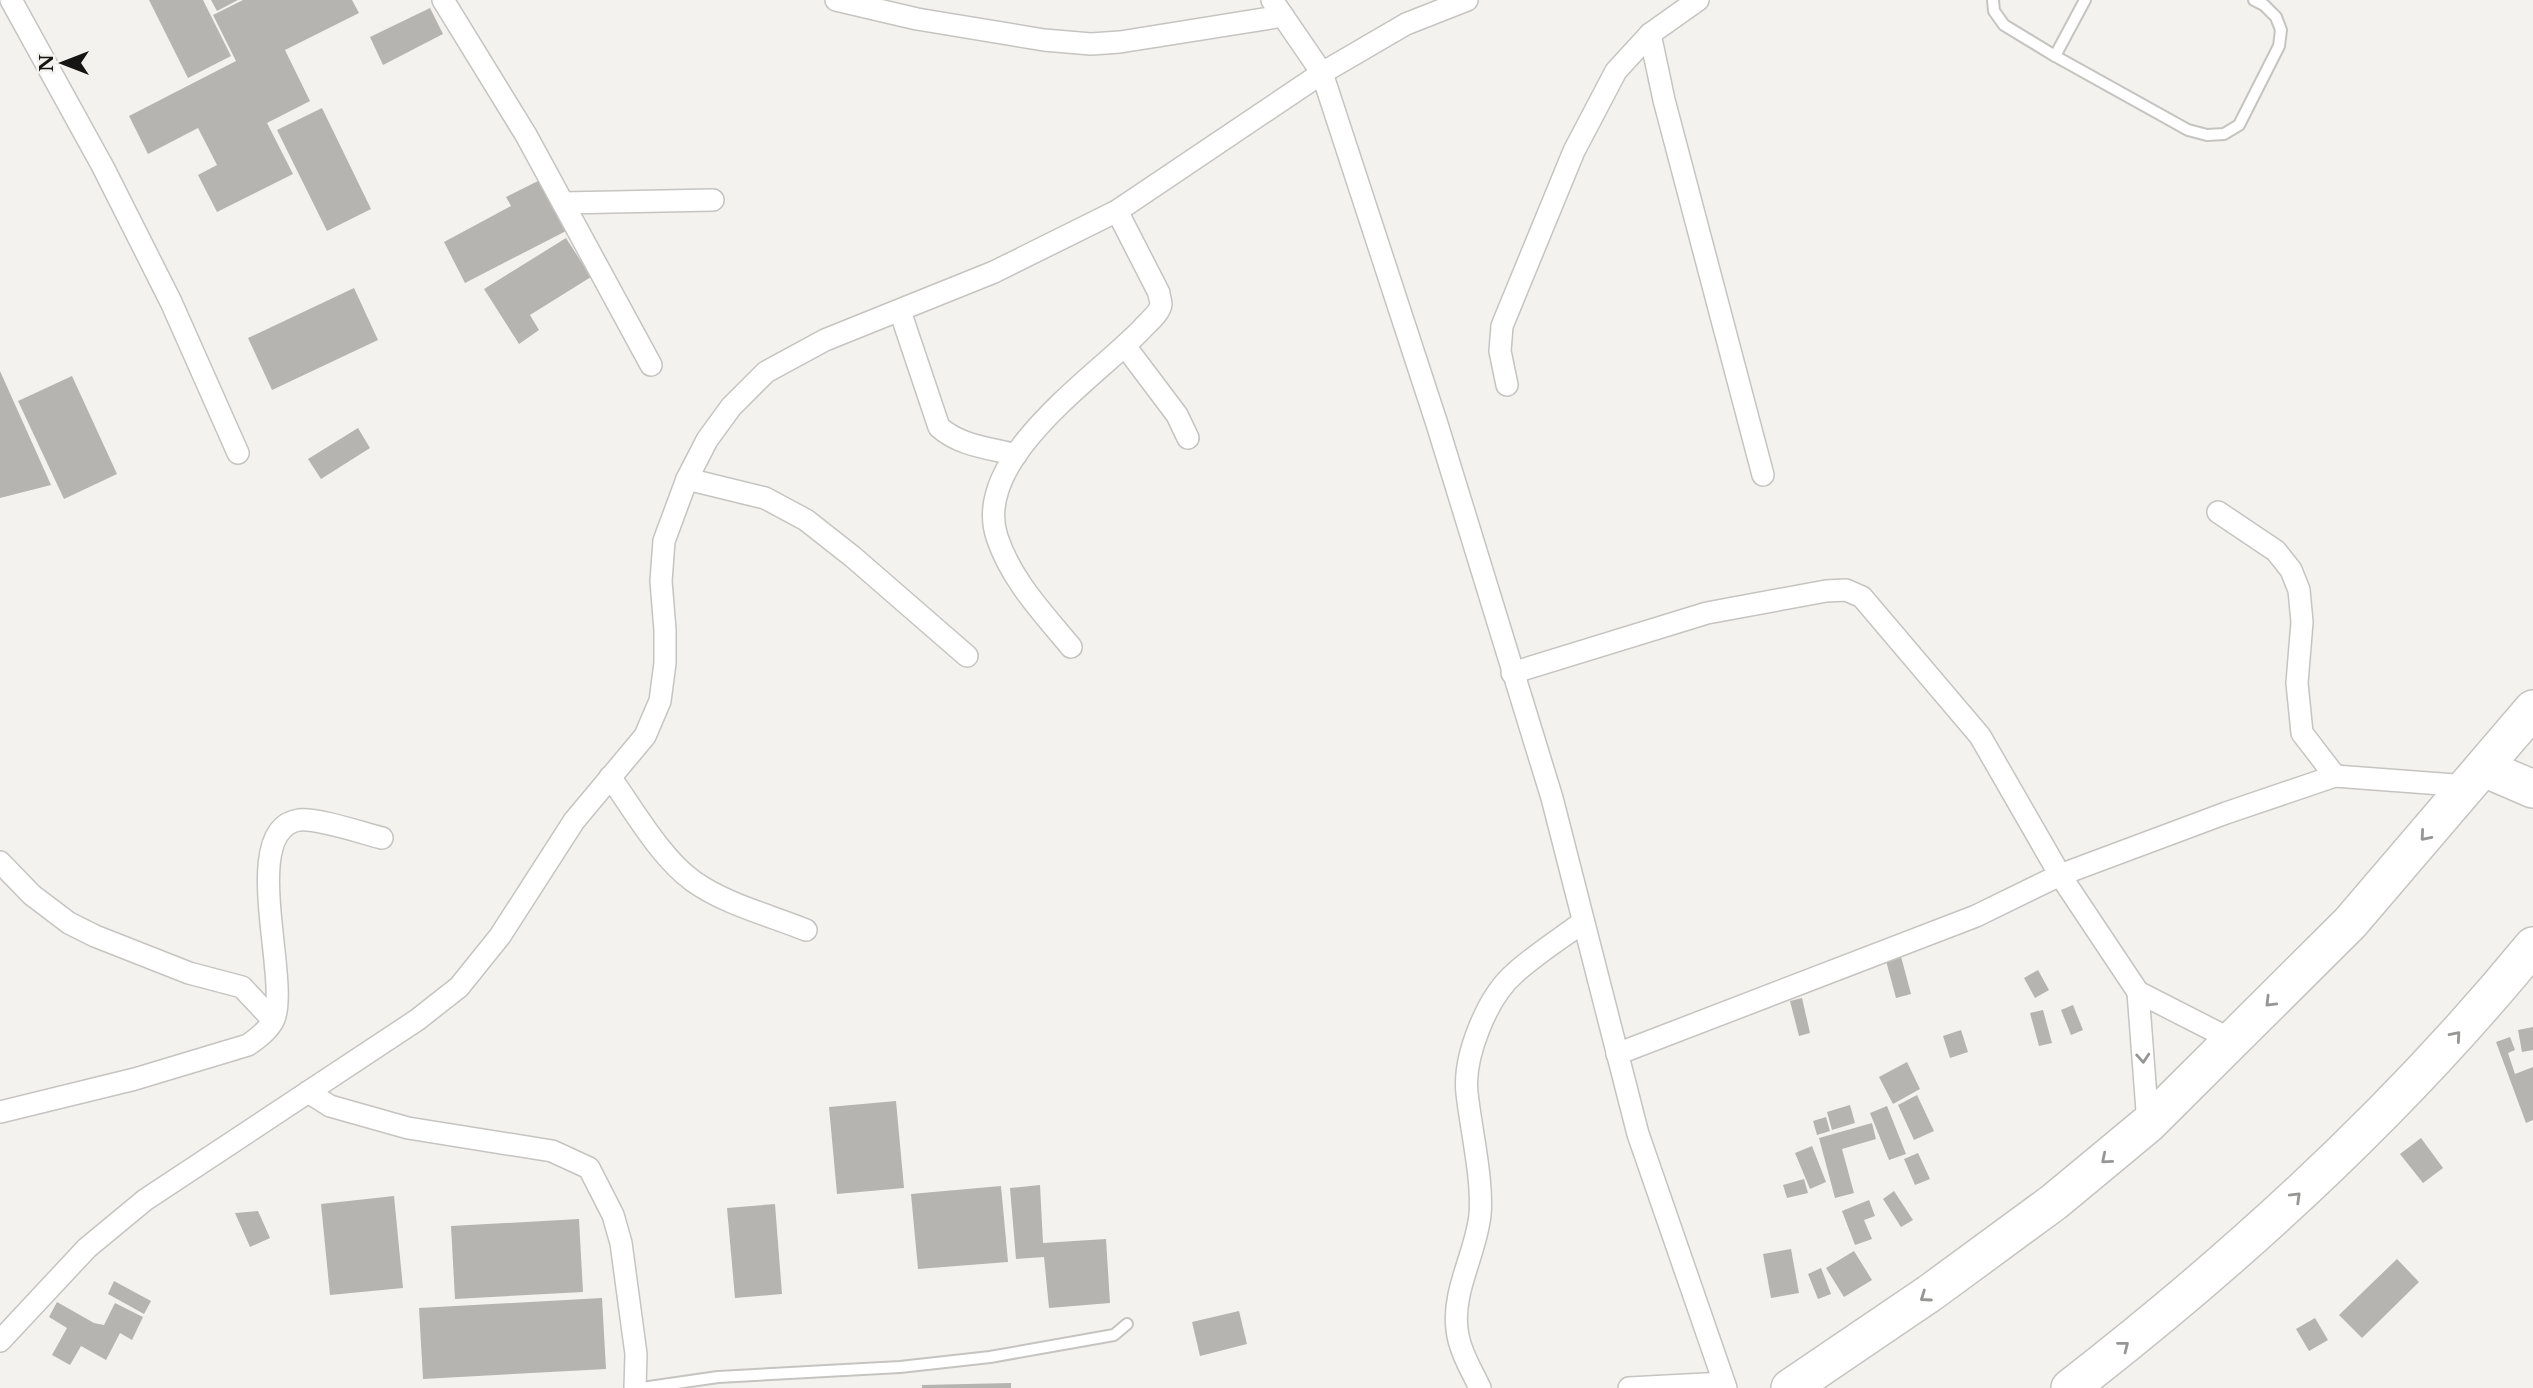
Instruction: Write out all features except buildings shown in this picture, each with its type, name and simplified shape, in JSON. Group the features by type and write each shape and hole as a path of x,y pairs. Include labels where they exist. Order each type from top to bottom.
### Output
{"highway":[{"path":"1790,1388 1930,1293 2009,1235 2148,1124 2350,922 2476,777 2529,724"},
{"path":"2476,777 2533,789"},
{"path":"2070,1388 2160,1318 2268,1225 2424,1072 2533,946"}],"street":[{"path":"11,0 103,167 165,290 238,453"},
{"path":"443,0 526,135 650,365"},
{"path":"836,0 917,19 1044,40 1091,44 1120,42 1277,8 1322,73 1437,424 1552,798 1637,1134 1725,1385 1629,1388"},
{"path":"0,1341 87,1248 145,1200 416,1020 459,987 500,936 573,821 645,736 660,701 665,663 661,581 664,541 687,479 707,440 731,407 766,372 825,340 994,272 1117,211 1322,73 1406,24 1467,0"},
{"path":"1507,385 1500,351 1502,326 1574,150 1616,71 1628,54 1650,34 1699,0"},
{"path":"1650,34 1664,100 1763,474"},
{"path":"563,203 713,200"},
{"path":"1071,647 1026,593 1010,566 996,535 993,508 999,484 1016,454 1049,413 1125,346 1161,305 1159,293 1117,211"},
{"path":"900,311 939,427 950,437 962,442 1016,454"},
{"path":"1125,346 1177,415 1188,438"},
{"path":"687,479 765,498 806,520 967,656"},
{"path":"2218,512 2276,551 2291,569 2299,590 2302,622 2297,683 2302,733 2335,776"},
{"path":"1512,673 1707,613 1826,591 1846,590 1862,597 1980,736 2060,875 2138,992 2232,1040"},
{"path":"1617,1055 1976,916 2060,875 2226,813 2335,776 2476,777"},
{"path":"610,777 670,860 693,881 723,897 806,930"},
{"path":"0,1112 135,1079 248,1045 263,1034 273,1020 279,998 268,888 269,852 274,838 284,827 297,820 382,838"},
{"path":"0,862 32,895 69,923 189,973 243,987 273,1020"},
{"path":"1480,1388 1463,1352 1457,1330 1456,1309 1476,1239 1480,1213 1466,1088 1469,1056 1496,996 1513,974 1583,922"},
{"path":"2138,992 2148,1124"},
{"path":"308,1092 330,1106 408,1128 552,1151 589,1168 613,1215 621,1243 636,1354 635,1388"}],"lane":[{"path":"1993,0 1994,11 2004,25 2188,130 2207,135 2224,134 2239,125 2279,46 2281,30 2276,18 2264,5 2254,0"},
{"path":"2055,56 2085,0"},
{"path":"642,1388 718,1377 900,1367 990,1357 1114,1335 1127,1324"}]}
